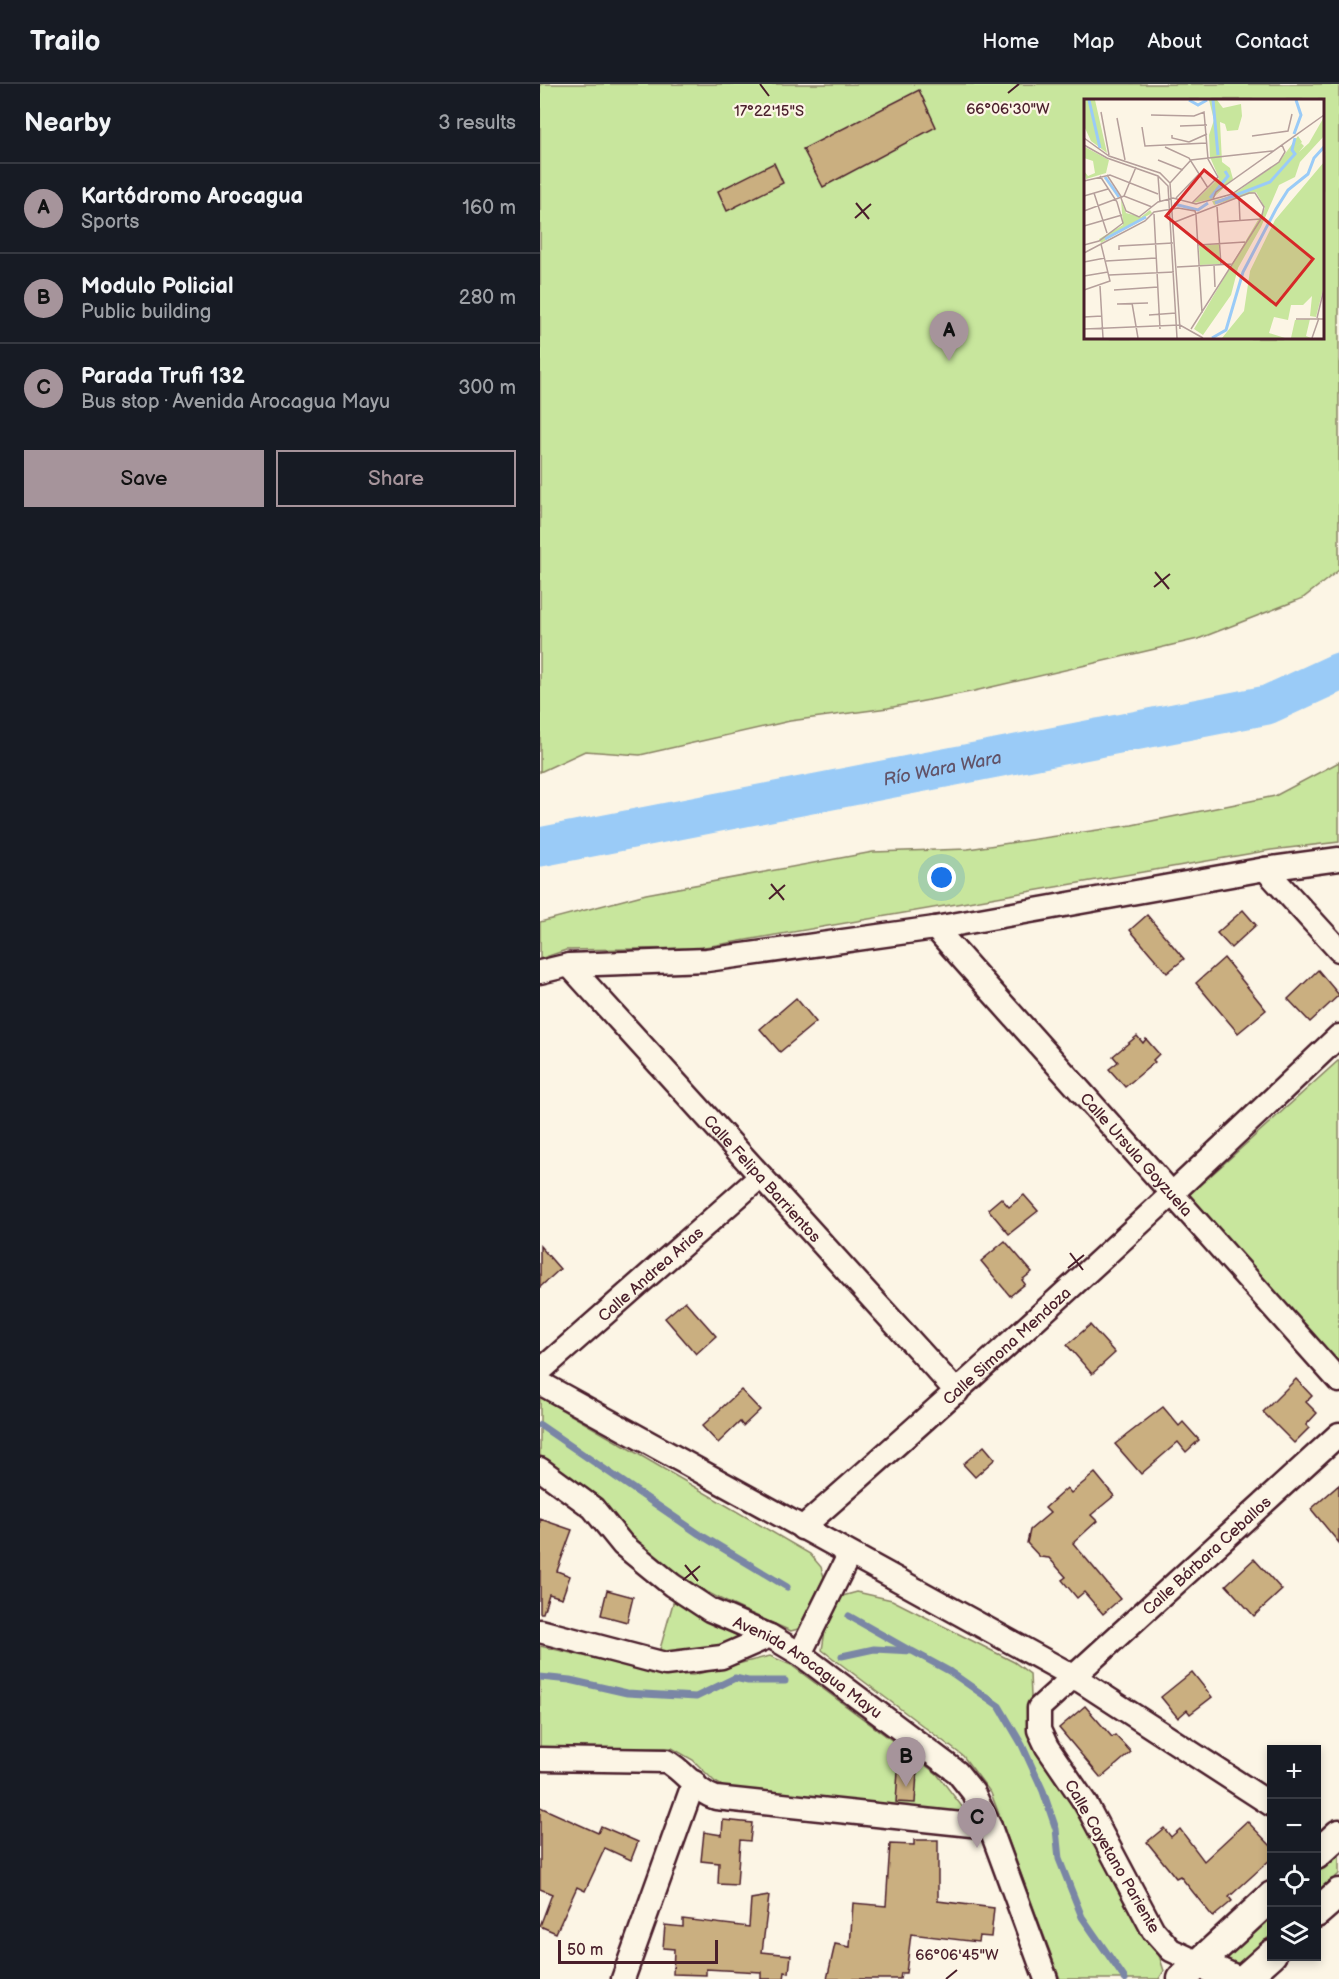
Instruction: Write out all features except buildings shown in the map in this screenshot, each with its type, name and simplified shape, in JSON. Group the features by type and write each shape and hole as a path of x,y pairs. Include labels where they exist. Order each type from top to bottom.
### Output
{"street":[{"path":"540,972 569,965 707,960 935,928 1265,869 1339,859"},
{"path":"1265,869 1339,950"},
{"name":"Calle Ursula Goyzuela","path":"935,928 1339,1381"},
{"name":"Calle Felipa Barrientos","path":"569,965 957,1392"},
{"name":"Calle Simona Mendoza","path":"802,1528 957,1392 1172,1195 1339,1036"},
{"name":"Calle Andrea Arias","path":"540,1371 761,1176"},
{"path":"540,1383 849,1555 1073,1676 1267,1802"},
{"name":"Calle Bárbara Ceballos","path":"1073,1676 1339,1434"},
{"name":"Avenida Arocagua Mayu","path":"540,1468 592,1508 623,1545 672,1585 710,1610 770,1636 800,1654 957,1772 973,1792 990,1827 1046,1979"},
{"path":"800,1654 849,1555"},
{"path":"540,1631 665,1664 722,1657 770,1636"},
{"name":"Calle Cayetano Pariente","path":"1073,1676 1039,1708 1039,1730 1047,1747 1086,1804 1153,1930 1191,1971 1234,1979"},
{"path":"540,1759 666,1761 679,1768 705,1795 716,1798 990,1827"},
{"path":"623,1979 694,1782"},
{"path":"1321,1909 1339,1893"},
{"path":"1191,1971 1267,1901"},
{"path":"1244,1979 1267,1958"}],"green space":[{"path":"540,84 1339,84 1339,570 1303,598 1198,639 970,692 888,708 790,721 640,755 585,751 540,772"},
{"path":"1339,762 1339,842 1271,850 699,948 566,950 540,959 540,922 646,894 873,852 968,849 1132,825 1275,796"},
{"path":"1339,1060 1339,1362 1188,1196"},
{"path":"540,1397 810,1554 821,1567 824,1577 798,1629 791,1631 753,1614 680,1576 633,1538 583,1489 540,1456"},
{"path":"857,1592 892,1600 1014,1662 1030,1674 1033,1740 1158,1952 1164,1971 1159,1979 1060,1979 991,1793 963,1756 822,1650 826,1625 839,1597"},
{"path":"675,1596 744,1632 727,1648 717,1652 694,1656 658,1656"},
{"path":"540,1646 658,1673 693,1675 770,1656 791,1665 937,1774 967,1813 730,1791 714,1781 693,1760 672,1748 540,1749"},
{"path":"1339,1853 1339,1874 1321,1890 1321,1869"},
{"path":"1267,1918 1267,1939 1240,1963 1233,1965 1227,1960 1230,1952"}],"waterway":[{"name":"Río Wara Wara","path":"540,847 1267,705 1339,672"},
{"path":"540,1425 699,1534 787,1587"},
{"path":"849,1616 909,1650"},
{"path":"842,1656 874,1649 912,1651 949,1671 999,1706 1022,1745 1043,1791 1056,1829 1059,1859 1082,1917 1125,1979"},
{"path":"540,1677 570,1680 627,1693 696,1697 735,1678 748,1681 785,1681"}],"place":[{"name":"Kartódromo Arocagua","path":"949,361"},
{"name":"Modulo Policial","path":"906,1787"},
{"name":"Parada Trufi 132","path":"977,1848"}]}
